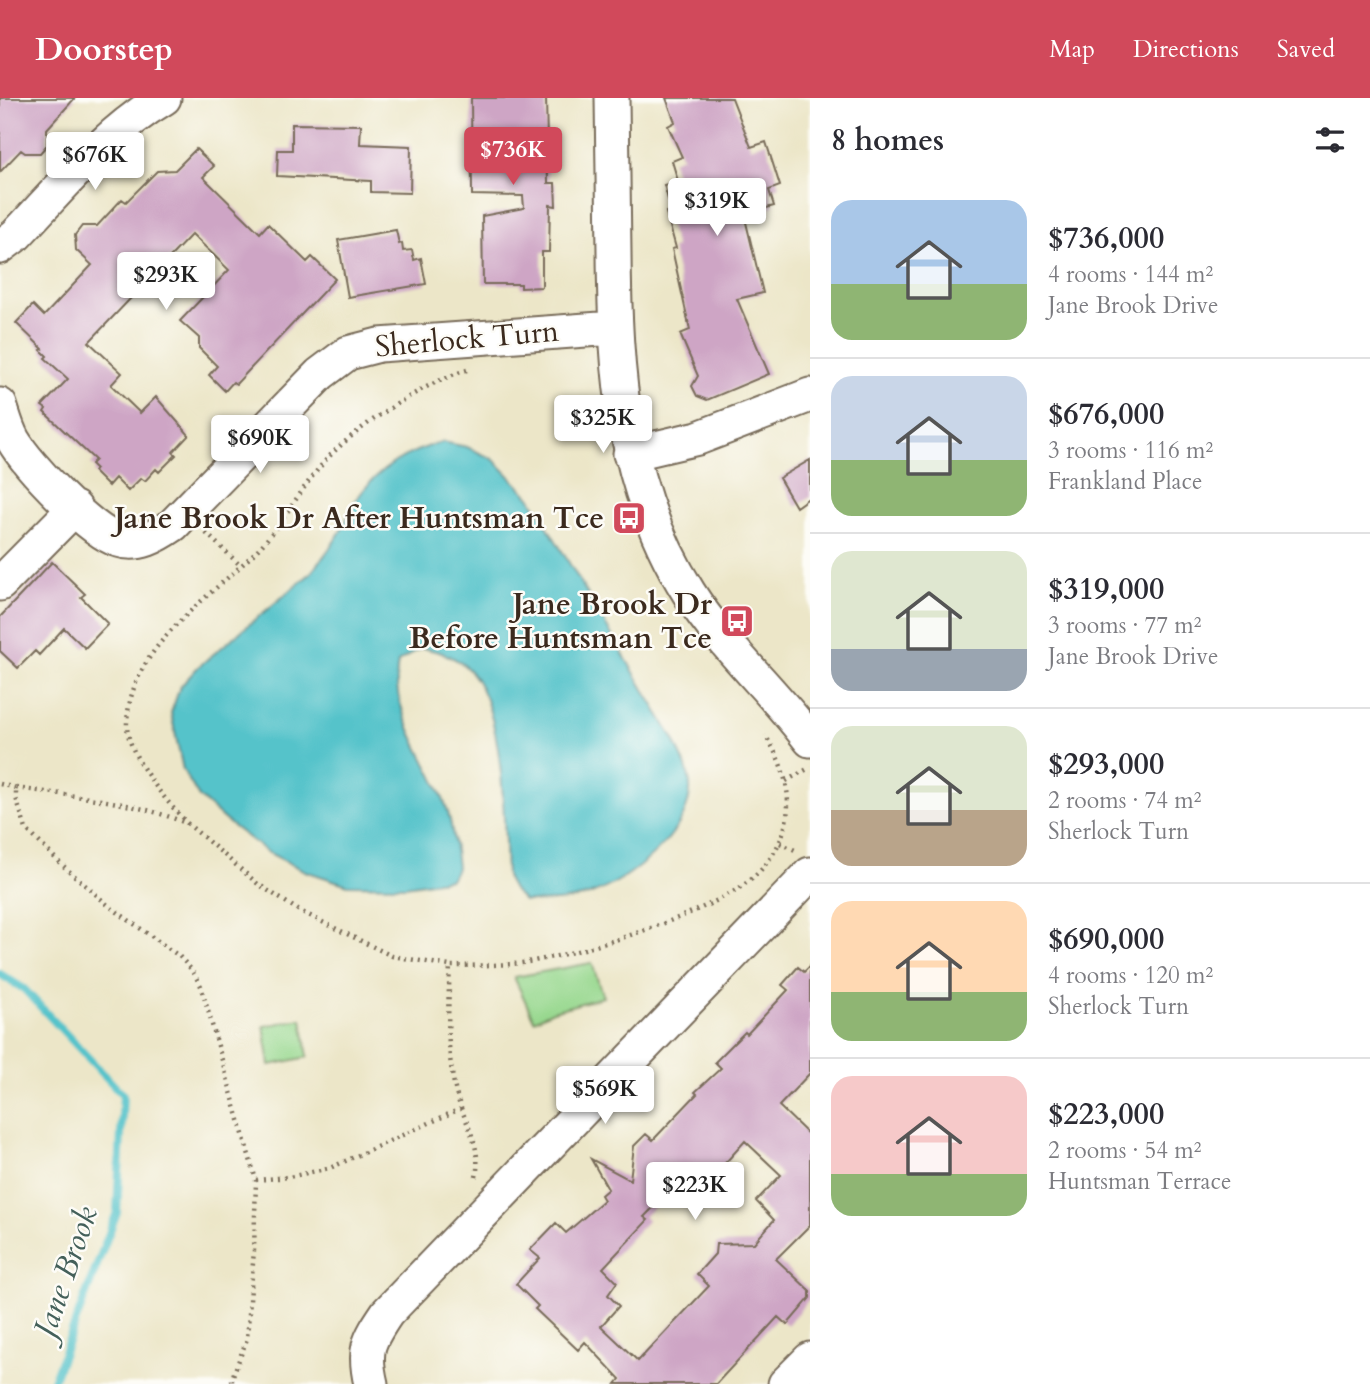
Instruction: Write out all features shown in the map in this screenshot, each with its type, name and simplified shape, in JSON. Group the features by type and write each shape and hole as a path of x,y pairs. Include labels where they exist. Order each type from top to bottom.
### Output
{"street":[{"path":"0,247 16,235 115,132 141,111 164,98"},
{"path":"612,98 614,328 620,392 630,454 645,507 664,551 689,594 716,632 810,740"},
{"name":"Sherlock Turn","path":"0,405 12,438 22,453 97,530 119,541 137,542 156,537 173,525 320,374 348,353 379,345 614,328"},
{"path":"630,454 698,438 810,395"},
{"path":"0,584 75,508"},
{"path":"368,1371 372,1335 387,1313 810,873"},
{"path":"785,1384 810,1359"}],"path":[{"path":"477,368 446,378 399,403 348,439 324,462 263,543 162,640 133,688 126,726 141,763 162,797 188,824 257,884 298,911 393,956 450,966 514,964 555,957 689,913 756,875 780,843 788,812 786,781 774,748 760,729"},
{"path":"185,513 241,566"},
{"path":"786,781 810,768"},
{"path":"0,784 118,804 188,824"},
{"path":"16,788 16,798 26,829 92,892 173,951 191,969 201,986 257,1180 247,1339 232,1384"},
{"path":"450,966 447,1049 460,1109 479,1156 472,1189 483,1214"},
{"path":"257,1180 289,1177 330,1168 460,1109"}],"green space":[{"path":"592,963 603,997 553,1011 534,1020 514,977"},
{"path":"302,1019 308,1057 270,1065 264,1026"}],"water":[{"path":"443,442 467,447 493,459 530,497 674,740 687,771 690,791 686,808 667,840 637,868 589,895 557,901 524,901 513,890 506,877 500,765 488,706 478,683 465,666 439,652 421,648 398,662 397,681 405,718 449,816 457,868 450,879 405,886 348,885 305,871 267,852 226,821 199,797 183,770 171,713 180,687 198,667 310,574 337,538 354,503 383,470 405,456"}],"building":[{"path":"0,98 75,98 47,129 47,145 40,153 25,153 21,150 0,172"},
{"path":"471,98 546,98 548,183 555,183 556,206 550,205 549,252 542,252 542,287 483,284 482,216 524,208 523,196 472,195"},
{"path":"666,98 732,98 751,147 766,142 780,186 769,190 774,206 744,214 763,293 737,299 769,374 707,400 697,396 692,386 698,376 680,334 690,330 672,249 676,248 666,212 671,210 664,185 678,181 672,161 682,157 668,126 675,122"},
{"path":"292,124 361,125 360,144 411,146 410,193 371,192 371,181 277,176 278,150 292,150"},
{"path":"196,149 214,166 203,177 260,233 268,224 307,262 312,257 335,279 236,384 233,382 225,391 209,375 217,366 199,348 199,338 180,321 229,270 192,234 89,342 122,373 111,385 140,413 156,397 189,435 173,452 176,455 159,472 156,469 145,481 141,478 128,491 115,478 108,486 94,472 96,469 91,464 95,460 44,412 46,409 42,406 68,379 45,358 47,356 41,350 43,349 16,323 33,305 44,316 92,265 76,250 75,235 82,226 97,226 122,199 126,202 157,171 175,170"},
{"path":"396,230 403,251 412,250 414,260 421,258 426,284 348,297 338,240"},
{"path":"810,460 810,497 796,507 779,478"},
{"path":"52,562 85,594 81,597 108,624 85,648 64,628 39,655 35,651 18,668 0,651 0,617"},
{"path":"810,966 810,1073 779,1106 810,1136 810,1225 776,1259 810,1291 810,1298 787,1325 778,1317 716,1384 616,1384 620,1379 585,1342 578,1350 535,1309 538,1306 516,1284 540,1258 530,1250 556,1223 566,1233 604,1200 601,1195 608,1189 591,1159 630,1180 634,1146 646,1134 653,1140 697,1094 695,1092 721,1068 715,1062 745,1032 747,1034 788,990 782,985 798,967 804,972","holes":["745,1141 781,1175 756,1201 774,1220 754,1243 716,1244 715,1254 697,1274 709,1286 638,1361 601,1326 619,1306 608,1295 617,1282 603,1268 648,1220 644,1217 676,1184 692,1200"]}],"waterway":[{"name":"Jane Brook","path":"0,974 24,989 123,1095 117,1212 52,1384"}],"place":[{"name":"Jane Brook Dr After Huntsman Tce","path":"629,518"},
{"name":"Jane Brook Dr Before Huntsman Tce","path":"737,621"}]}
